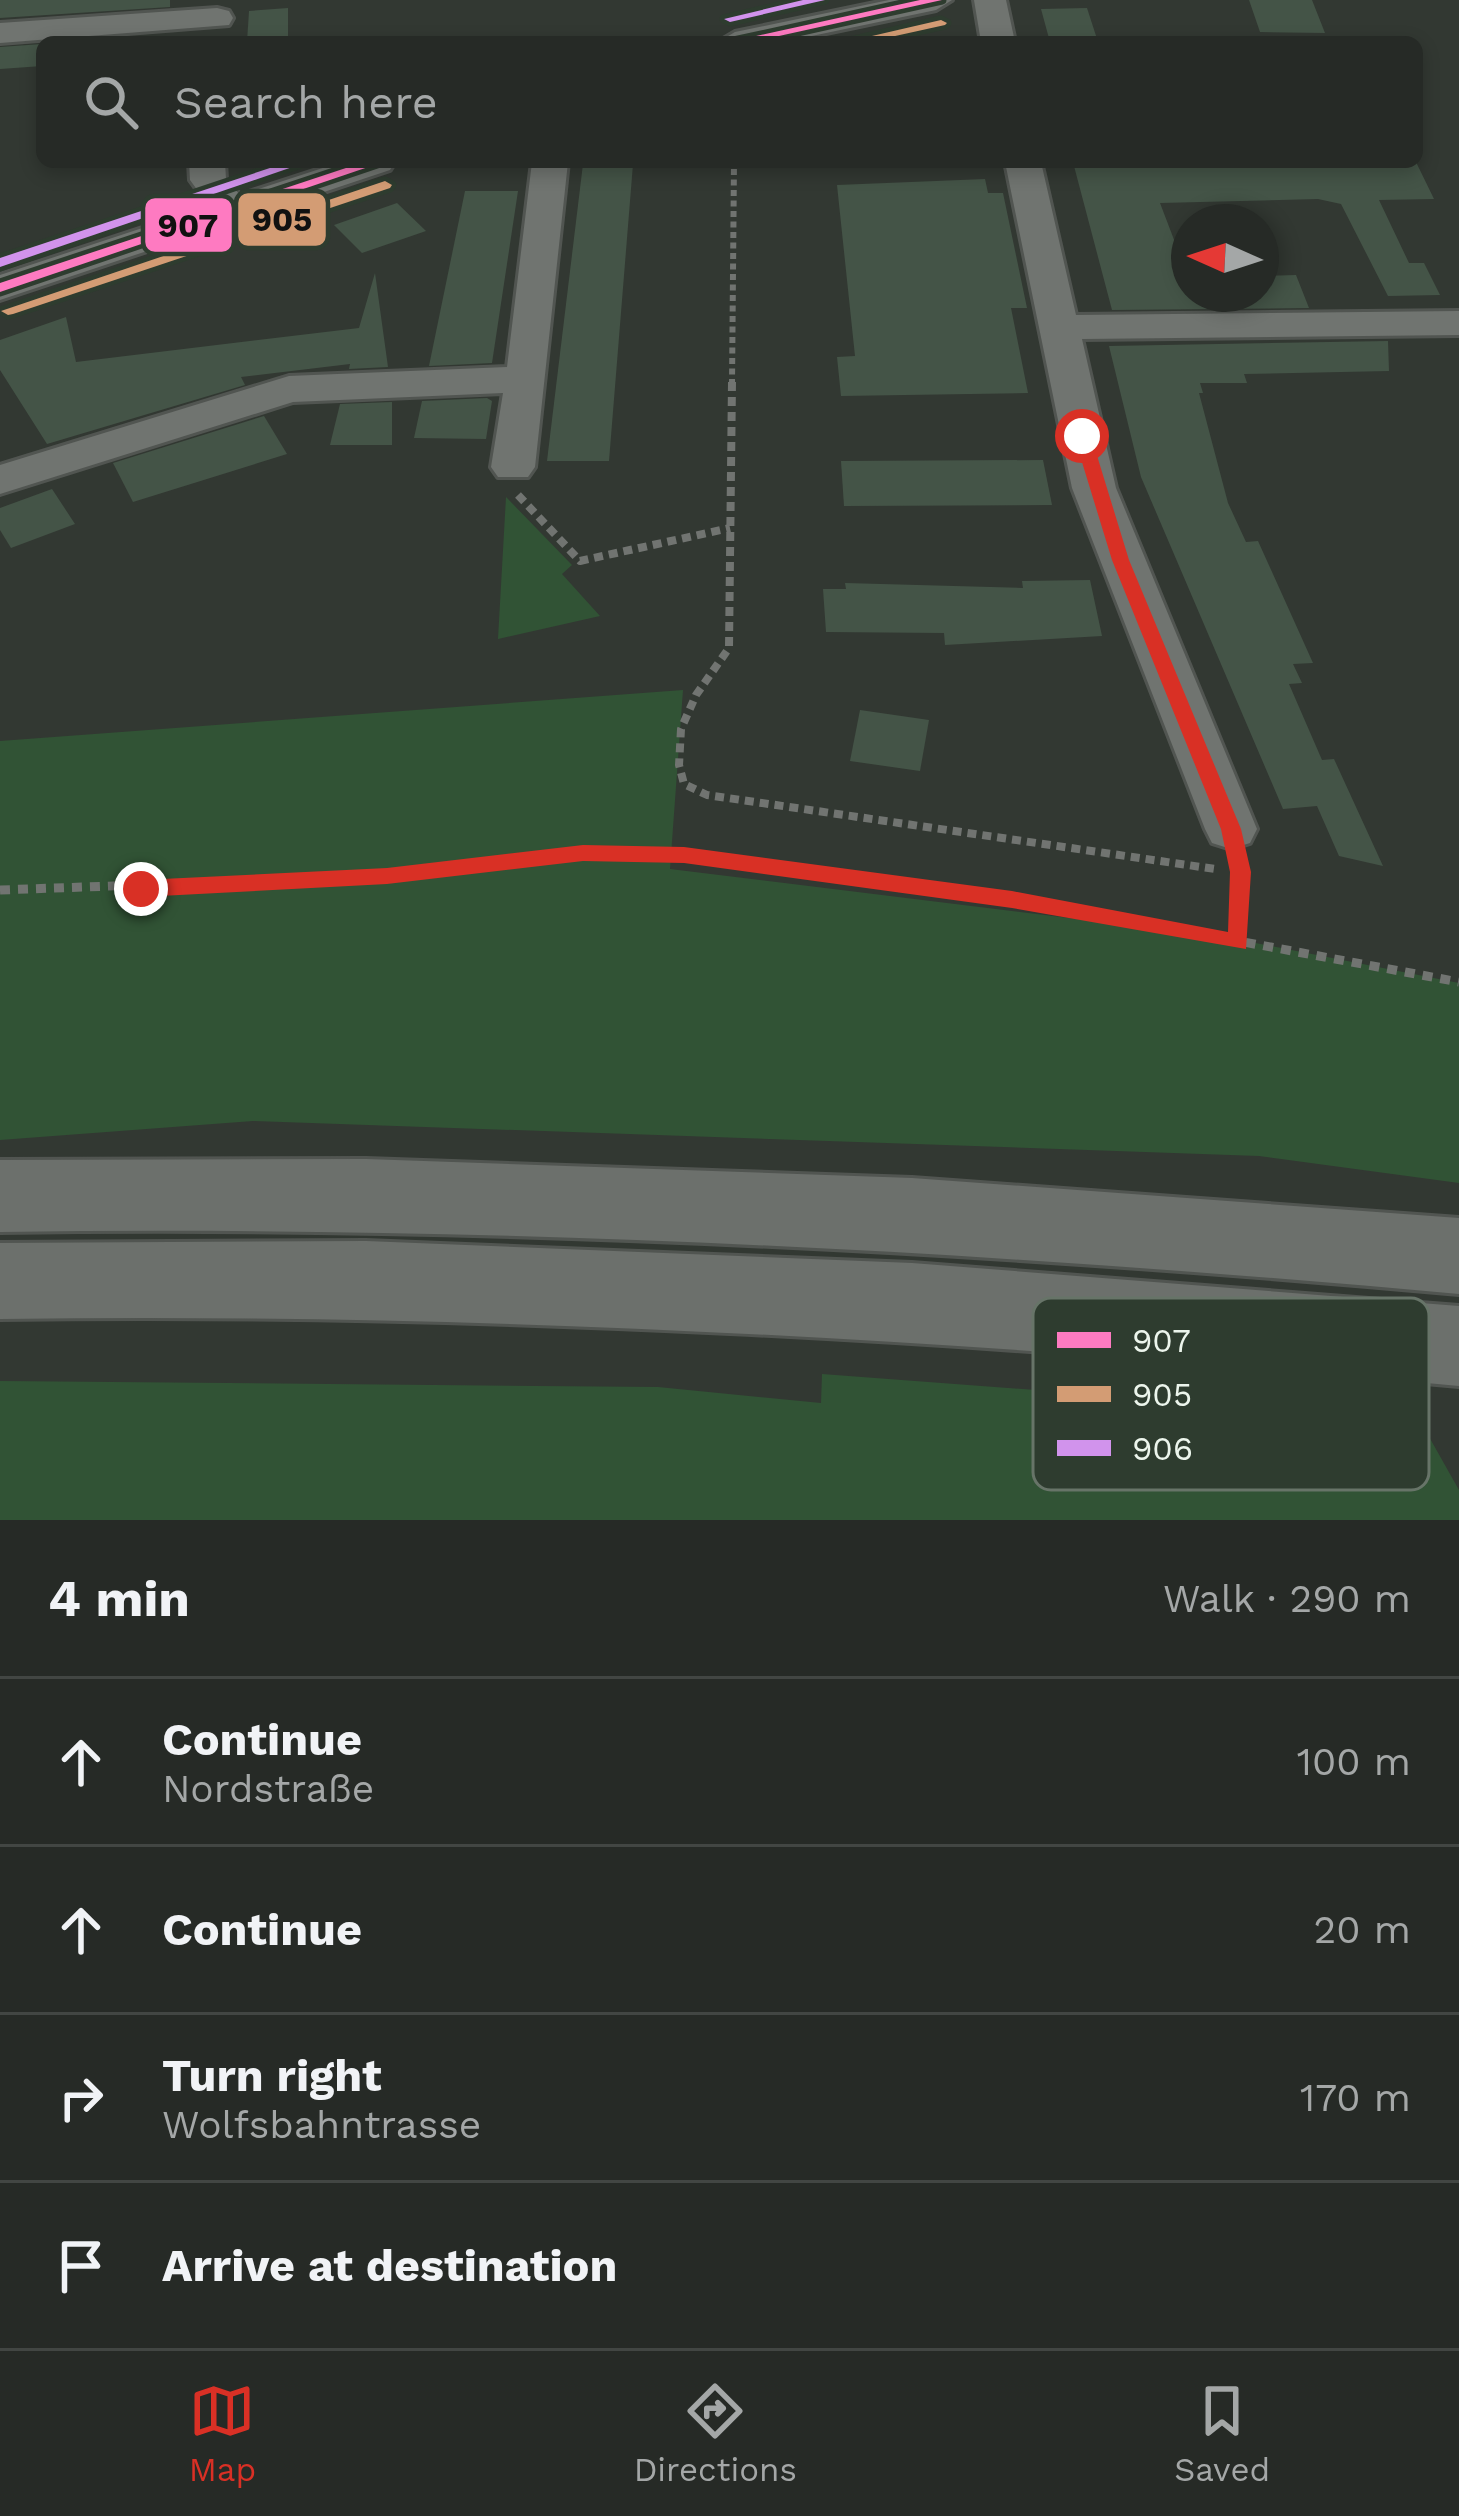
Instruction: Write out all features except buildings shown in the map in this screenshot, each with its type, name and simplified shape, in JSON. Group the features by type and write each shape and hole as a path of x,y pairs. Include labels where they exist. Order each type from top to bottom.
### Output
{"highway":[{"path":"0,1196 227,1190 616,1197 1081,1221 1459,1256"},
{"path":"0,1281 211,1276 612,1284 1033,1308"},
{"path":"1429,1343 1459,1346"}],"street":[{"path":"763,36 936,0"},
{"path":"990,0 997,36"},
{"path":"0,33 216,20"},
{"path":"207,168 208,180 232,210"},
{"path":"0,287 359,168"},
{"path":"513,467 549,168"},
{"path":"1024,168 1094,488 1231,829"},
{"path":"1056,327 1459,322"},
{"path":"0,481 289,389 526,379"}],"path":[{"path":"734,168 729,648 689,702 674,760 684,784 707,795 1240,872"},
{"path":"513,467 511,488 580,561 730,528"},
{"path":"1231,829 1240,872 1239,943"},
{"path":"0,890 387,876 583,853 684,855 1012,899 1459,982"}],"green space":[{"path":"506,497 572,565 562,574 600,616 498,639"},
{"path":"683,690 670,869 1225,937 1459,983 1459,1183 1259,1156 253,1121 0,1140 0,741"},
{"path":"822,1374 1033,1390 1033,1490 1429,1490 1429,1437 1459,1490 1459,1520 0,1520 0,1381 658,1387 821,1403"}],"transit line":[{"name":"906","path":"730,19 819,0"},
{"name":"907","path":"764,36 936,0"},
{"name":"905","path":"880,36 941,23"},
{"name":"906","path":"0,263 283,168"},
{"name":"907","path":"0,288 359,168"},
{"name":"905","path":"8,311 385,185"}],"route":[{"path":"141,889 387,876 583,853 684,855 1012,899 1239,943 1240,872 1231,829 1120,560 1094,488 1082,436"}]}
